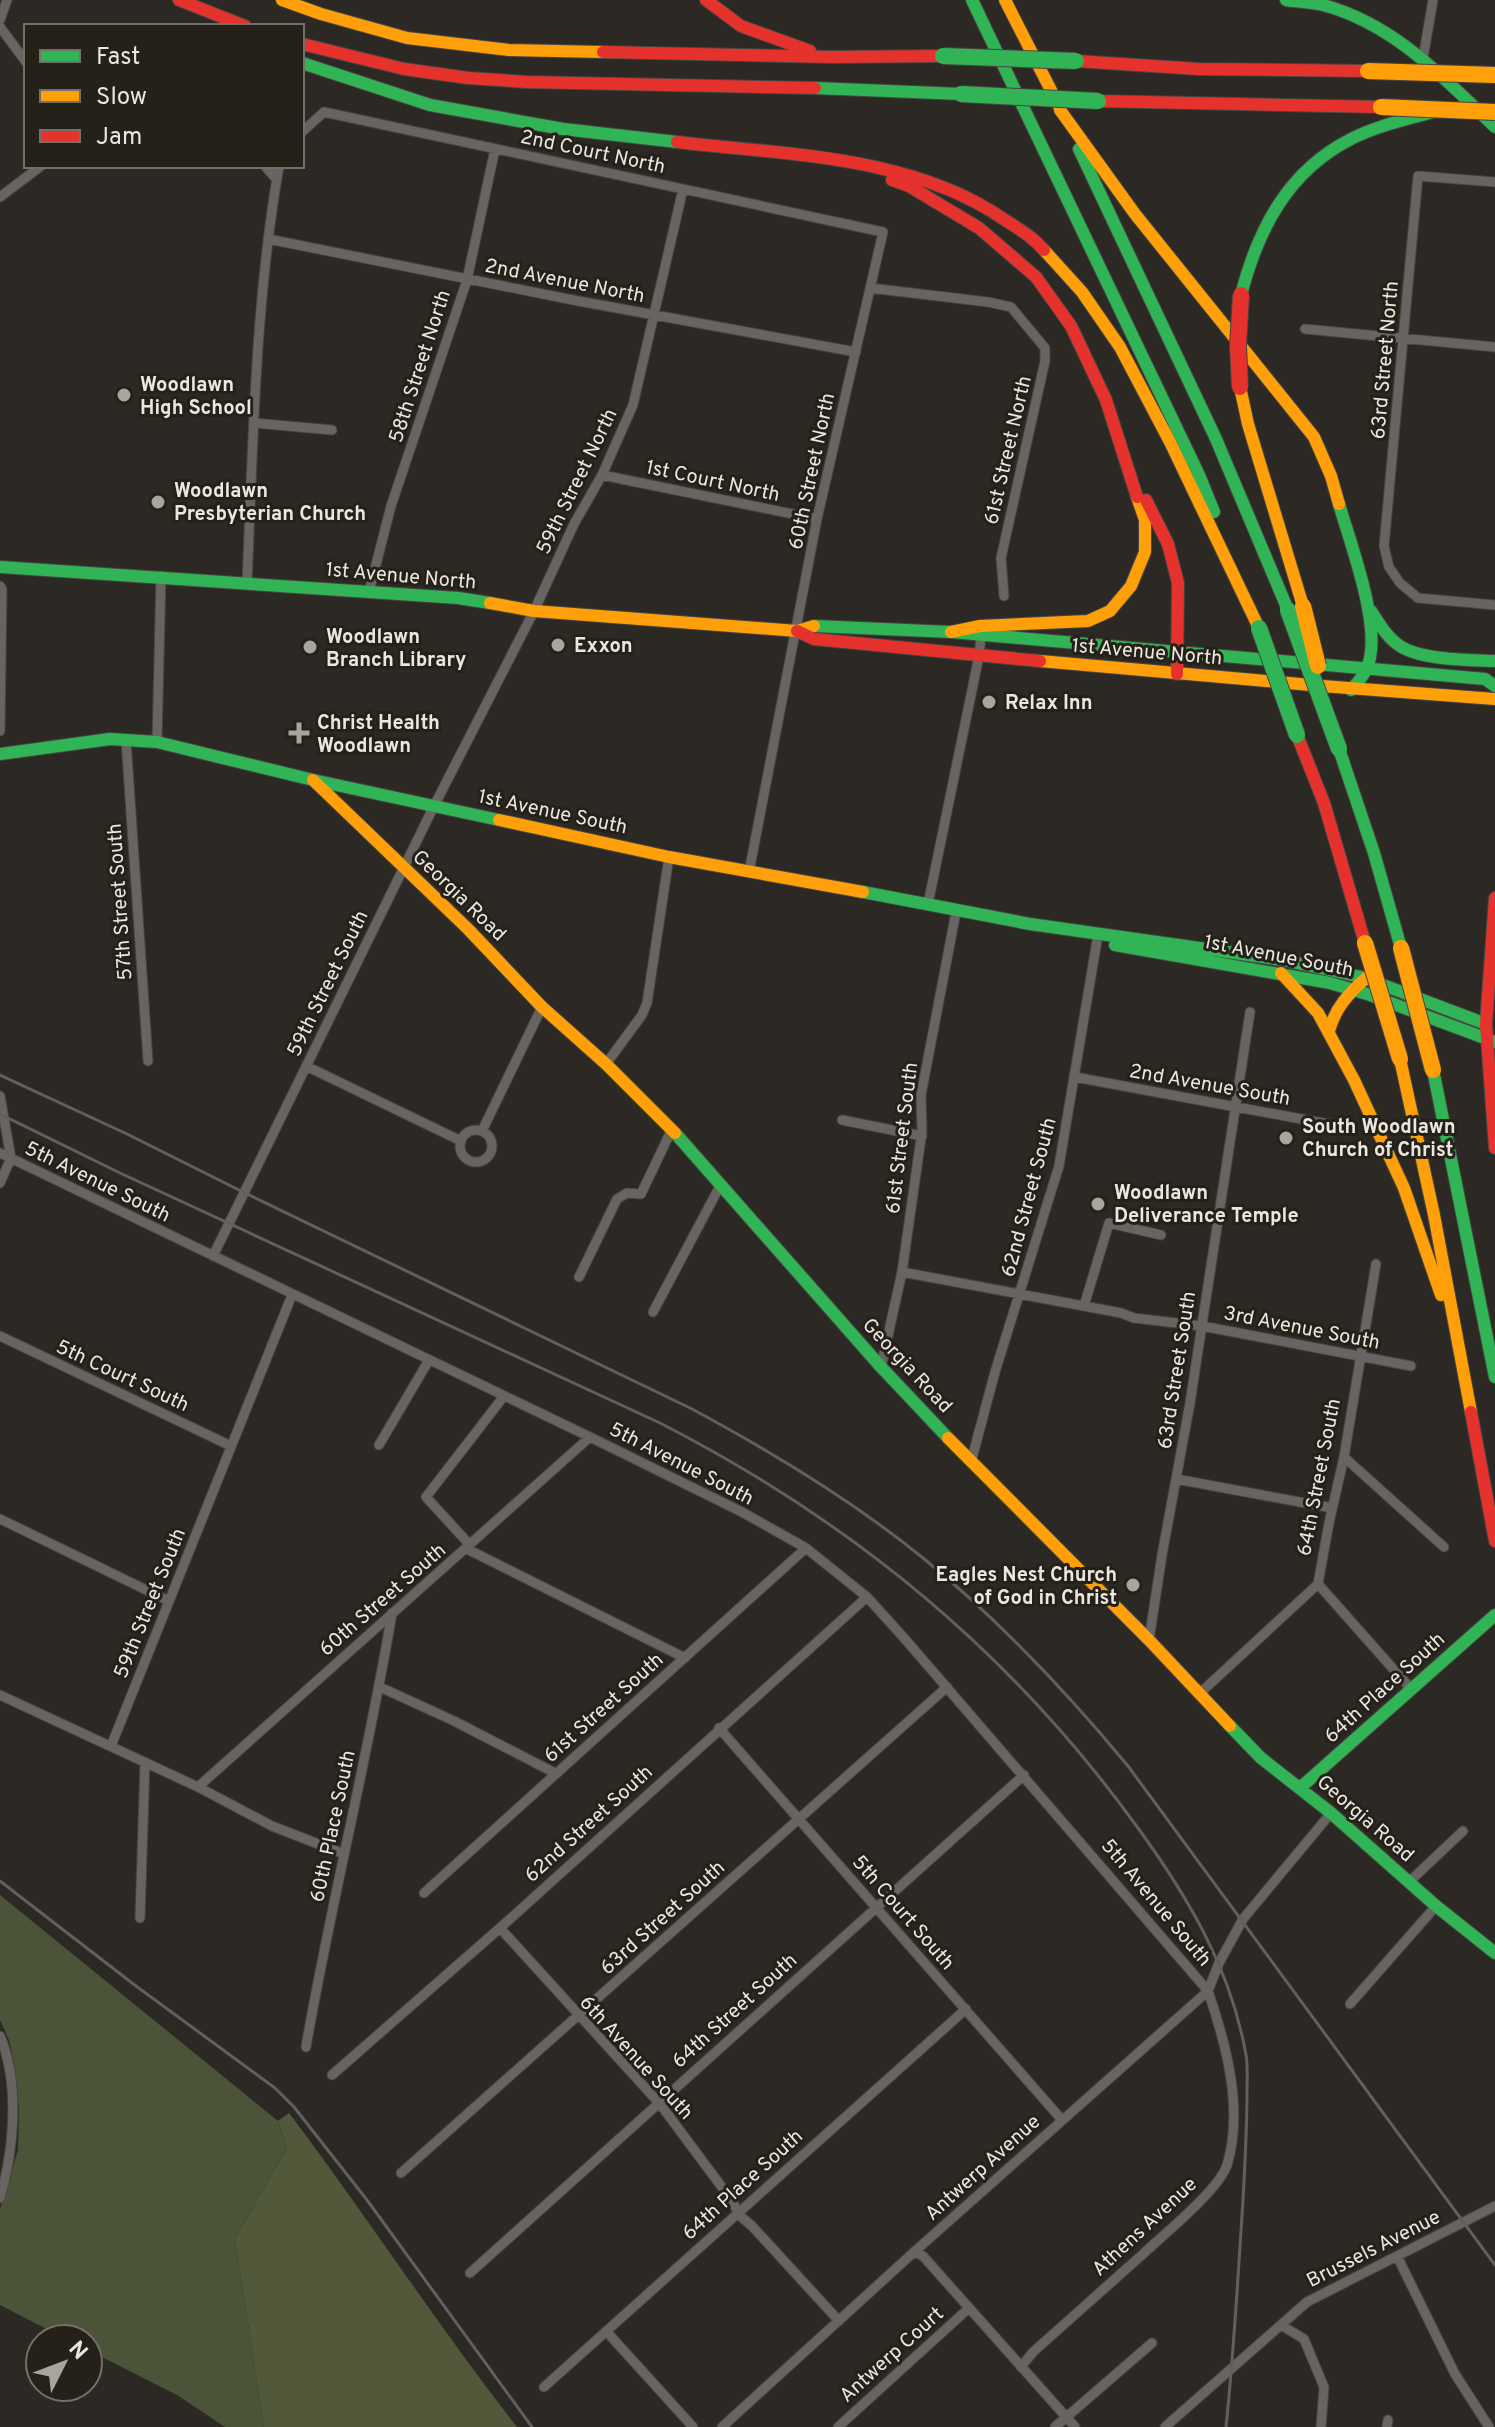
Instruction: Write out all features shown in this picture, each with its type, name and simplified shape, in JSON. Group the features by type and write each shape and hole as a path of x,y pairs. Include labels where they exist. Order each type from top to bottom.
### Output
{"main road":[{"path":"179,0 240,24"},
{"path":"282,0 407,38 509,50 831,57 943,56 1198,69 1495,75"},
{"path":"706,0 733,22 760,35 831,57"},
{"path":"972,0 1199,475 1324,803 1400,1059 1432,1202 1495,1541"},
{"path":"1005,0 1296,608"},
{"path":"1286,0 1323,5 1357,16 1402,42 1495,127"},
{"path":"197,8 221,24"},
{"path":"304,45 373,63 439,75 493,80 1495,112"},
{"path":"304,64 430,105 563,129 867,164 927,180 984,205 1036,241 1082,292 1120,347 1242,587"},
{"path":"1443,109 1362,134 1340,145 1310,166 1291,186 1268,217 1250,259 1241,295 1238,346 1240,387 1248,424 1296,608 1374,853 1433,1070 1495,1377"},
{"path":"1060,110 1135,214 1314,437 1331,476 1367,603 1373,641 1367,669 1351,690"},
{"path":"822,159 909,186 979,228 1036,277 1071,326 1106,400 1145,520 1145,552 1131,586 1110,611 1088,621 980,626 951,632"},
{"path":"1132,478 1168,544 1178,583 1177,674"},
{"name":"1st Avenue North","path":"0,567 458,598 534,611 797,631 819,625 951,632 1485,679 1495,686"},
{"path":"1367,603 1380,626 1402,649 1455,659 1495,661"},
{"name":"1st Avenue North","path":"797,631 814,639 979,656 1351,690 1495,699"},
{"name":"1st Avenue South","path":"0,754 110,739 157,742 313,780 669,857 928,904 956,912 1317,966 1366,978 1491,1033"},
{"name":"Georgia Road","path":"313,780 468,929 542,1007 672,1129 881,1367 1261,1758 1331,1813 1436,1906 1495,1953"},
{"path":"1495,898 1491,1033 1495,1148"},
{"name":"1st Avenue South","path":"1098,935 1116,945 1281,973 1352,989 1491,1033"},
{"path":"1281,973 1310,1003 1329,1031 1404,1188 1464,1370"},
{"path":"1329,1031 1336,1011 1352,989 1366,978"},
{"name":"64th Place South","path":"1300,1788 1495,1615"}],"street":[{"path":"0,20 7,0"},
{"path":"1423,58 1433,0"},
{"path":"0,27 24,59"},
{"name":"2nd Court North","path":"304,130 324,112 883,232"},
{"name":"58th Street North","path":"369,592 391,506 467,280 495,149"},
{"path":"0,197 38,168"},
{"path":"267,168 277,180"},
{"path":"247,583 254,423 268,239 279,168"},
{"name":"63rd Street North","path":"1495,182 1418,176 1384,546 1389,567 1400,583 1418,598 1495,605"},
{"name":"59th Street North","path":"474,727 534,611 574,524 602,475 633,405 683,189"},
{"name":"60th Street North","path":"749,872 817,519 883,232"},
{"name":"2nd Avenue North","path":"268,239 467,280 856,352"},
{"name":"61st Street North","path":"870,288 1011,307 1045,348 1045,361 1001,558 1004,596"},
{"path":"1305,329 1495,347"},
{"path":"254,423 332,430"},
{"name":"1st Court North","path":"602,475 817,519"},
{"path":"157,742 161,576"},
{"path":"0,586 0,731"},
{"path":"928,904 981,636"},
{"name":"59th Street South","path":"213,1256 474,727"},
{"name":"57th Street South","path":"126,740 148,1061"},
{"path":"606,1064 642,1015 647,1003 669,857"},
{"name":"61st Street South","path":"881,1367 902,1272 922,1136 921,1095 956,912"},
{"name":"62nd Street South","path":"971,1462 995,1372 1059,1166 1098,935"},
{"path":"482,1131 542,1007"},
{"name":"63rd Street South","path":"1149,1640 1202,1326 1250,1012"},
{"path":"306,1066 461,1141"},
{"name":"2nd Avenue South","path":"1075,1077 1339,1126"},
{"path":"0,1096 11,1158 0,1183"},
{"path":"842,1120 922,1136"},
{"path":"477,1129 490,1137 492,1148 478,1162 467,1159 461,1151 461,1141 467,1132 477,1129"},
{"path":"579,1277 617,1199 627,1193 641,1194 672,1129"},
{"name":"5th Avenue South","path":"0,1153 590,1437 742,1512 806,1548 867,1597 1208,1991"},
{"path":"653,1312 721,1184"},
{"path":"1084,1306 1109,1223 1161,1235"},
{"name":"64th Street South","path":"1199,1694 1318,1584 1344,1457 1376,1264"},
{"name":"3rd Avenue South","path":"902,1272 1134,1318 1202,1326 1411,1366"},
{"name":"59th Street South","path":"111,1746 292,1295"},
{"name":"5th Court South","path":"0,1336 231,1446"},
{"path":"379,1445 429,1360"},
{"path":"504,1396 426,1497 469,1547 685,1658"},
{"name":"60th Street South","path":"198,1787 590,1437"},
{"path":"1344,1457 1444,1547"},
{"path":"1176,1479 1332,1508"},
{"path":"0,1519 169,1601"},
{"name":"61st Street South","path":"424,1893 806,1548"},
{"path":"1318,1584 1411,1689"},
{"name":"62nd Street South","path":"332,2075 867,1597"},
{"name":"60th Place South","path":"306,2047 317,1981 380,1687 392,1613"},
{"path":"380,1687 555,1773"},
{"name":"63rd Street South","path":"401,2173 947,1687"},
{"path":"0,1695 198,1787 272,1826 344,1854"},
{"name":"5th Court South","path":"719,1728 1062,2120"},
{"path":"140,1918 145,1762"},
{"name":"64th Street South","path":"470,2273 1024,1775"},
{"name":"Antwerp Avenue","path":"722,2427 1208,1991 1243,1919 1331,1813"},
{"path":"1409,1882 1463,1831"},
{"path":"1350,2004 1436,1906"},
{"name":"6th Avenue South","path":"500,1928 660,2104 733,2202 739,2215 839,2321"},
{"name":"Athens Avenue","path":"1021,2367 1033,2352 1190,2212 1227,2167 1233,2125 1230,2075 1220,2024 1208,1991"},
{"name":"64th Place South","path":"544,2387 966,2009"},
{"path":"0,2036 9,2067 12,2126 8,2168 0,2196"},
{"name":"Brussels Avenue","path":"1165,2427 1307,2302 1495,2206"},
{"path":"914,2252 923,2256 1075,2427"},
{"path":"1397,2256 1455,2374 1489,2427"},
{"name":"Antwerp Court","path":"838,2427 969,2308"},
{"path":"1281,2325 1304,2339 1324,2387 1321,2427"},
{"path":"606,2331 693,2427"},
{"path":"1055,2427 1152,2343"}],"green space":[{"path":"0,1895 278,2121 287,2148 235,2239 264,2427 225,2427 177,2395 104,2358 104,2323 35,2323 0,2305 0,2209 18,2150 19,2110 12,2053 0,2020"},
{"path":"289,2113 517,2427 264,2427 235,2239 287,2148 278,2121"}],"railway":[{"path":"0,1075 692,1409 811,1478 923,1558 1031,1657 1128,1766 1495,2265"},
{"path":"0,1114 120,1173 660,1423 731,1462 863,1548 924,1597 1037,1704 1089,1764 1174,1880 1205,1935 1230,1993 1239,2023 1247,2064 1246,2132 1226,2427"},
{"path":"0,1881 275,2088 294,2107 367,2200 532,2427"}],"traffic: fast":[{"path":"972,0 1214,512"},
{"path":"1286,0 1323,5 1373,25 1416,55 1495,127"},
{"path":"943,56 1076,61"},
{"path":"304,64 430,105 563,129 677,142"},
{"path":"815,88 961,94"},
{"path":"961,94 1098,101"},
{"path":"1241,295 1256,247 1267,225 1293,185 1310,168 1329,152 1361,134 1439,110"},
{"path":"1079,149 1216,439 1288,610"},
{"path":"1339,504 1364,588 1371,634 1371,654 1366,670 1351,690"},
{"path":"0,567 458,598 490,603"},
{"path":"1288,610 1339,749"},
{"path":"1371,611 1391,639 1409,651 1446,658 1495,661"},
{"path":"814,626 951,632 1485,679 1495,686"},
{"path":"1259,628 1297,735"},
{"path":"0,754 110,739 157,742 499,820"},
{"path":"1339,749 1374,853 1401,948"},
{"path":"863,892 1030,924 1283,960 1366,978"},
{"path":"1115,945 1330,983 1495,1042"},
{"path":"1370,980 1486,1024"},
{"path":"1433,1070 1495,1377"},
{"path":"675,1133 881,1367 948,1438"},
{"path":"1300,1788 1495,1615"},
{"path":"1230,1726 1261,1758 1331,1813 1436,1906 1495,1953"}],"traffic: slow":[{"path":"282,0 407,38 509,50 603,52"},
{"path":"1005,0 1061,110"},
{"path":"1368,71 1495,75"},
{"path":"1381,107 1495,112"},
{"path":"1060,110 1135,214 1314,437 1339,504"},
{"path":"1044,250 1082,292 1120,347 1170,442 1259,628"},
{"path":"1240,387 1248,424 1303,606"},
{"path":"951,632 980,626 1088,621 1110,611 1131,586 1145,552 1145,520 1137,497"},
{"path":"490,603 534,611 797,631 814,626"},
{"path":"1303,606 1318,666"},
{"path":"1040,661 1495,699"},
{"path":"313,780 468,929 542,1007 606,1064 675,1133"},
{"path":"499,820 669,857 863,892"},
{"path":"1365,943 1400,1059"},
{"path":"1401,948 1433,1070"},
{"path":"1281,973 1318,1013 1354,1080 1404,1188 1441,1295"},
{"path":"1329,1031 1343,1002 1366,978"},
{"path":"1400,1059 1434,1215 1471,1412"},
{"path":"948,1438 1230,1726"}],"traffic: jam":[{"path":"179,0 240,24"},
{"path":"706,0 741,26 810,51"},
{"path":"304,44 404,69 468,78 815,88"},
{"path":"603,52 943,56"},
{"path":"1076,61 1198,69 1368,71"},
{"path":"1098,101 1381,107"},
{"path":"677,142 804,155 889,170 930,182 969,199 1021,230 1044,250"},
{"path":"892,180 909,186 979,228 1036,277 1071,326 1106,400 1137,497"},
{"path":"1240,387 1238,346 1241,295"},
{"path":"1146,500 1168,544 1178,583 1177,674"},
{"path":"797,631 814,639 1040,661"},
{"path":"1297,735 1324,803 1365,943"},
{"path":"1487,1038 1495,898"},
{"path":"1487,1038 1495,1148"},
{"path":"1471,1412 1495,1541"}],"place":[{"name":"Woodlawn High School","path":"124,395"},
{"name":"Woodlawn Presbyterian Church","path":"158,502"},
{"name":"Exxon","path":"558,645"},
{"name":"Woodlawn Branch Library","path":"310,647"},
{"name":"Relax Inn","path":"989,702"},
{"name":"Christ Health Woodlawn","path":"299,733"},
{"name":"South Woodlawn Church of Christ","path":"1286,1138"},
{"name":"Woodlawn Deliverance Temple","path":"1098,1204"},
{"name":"Eagles Nest Church of God in Christ","path":"1133,1585"}]}
